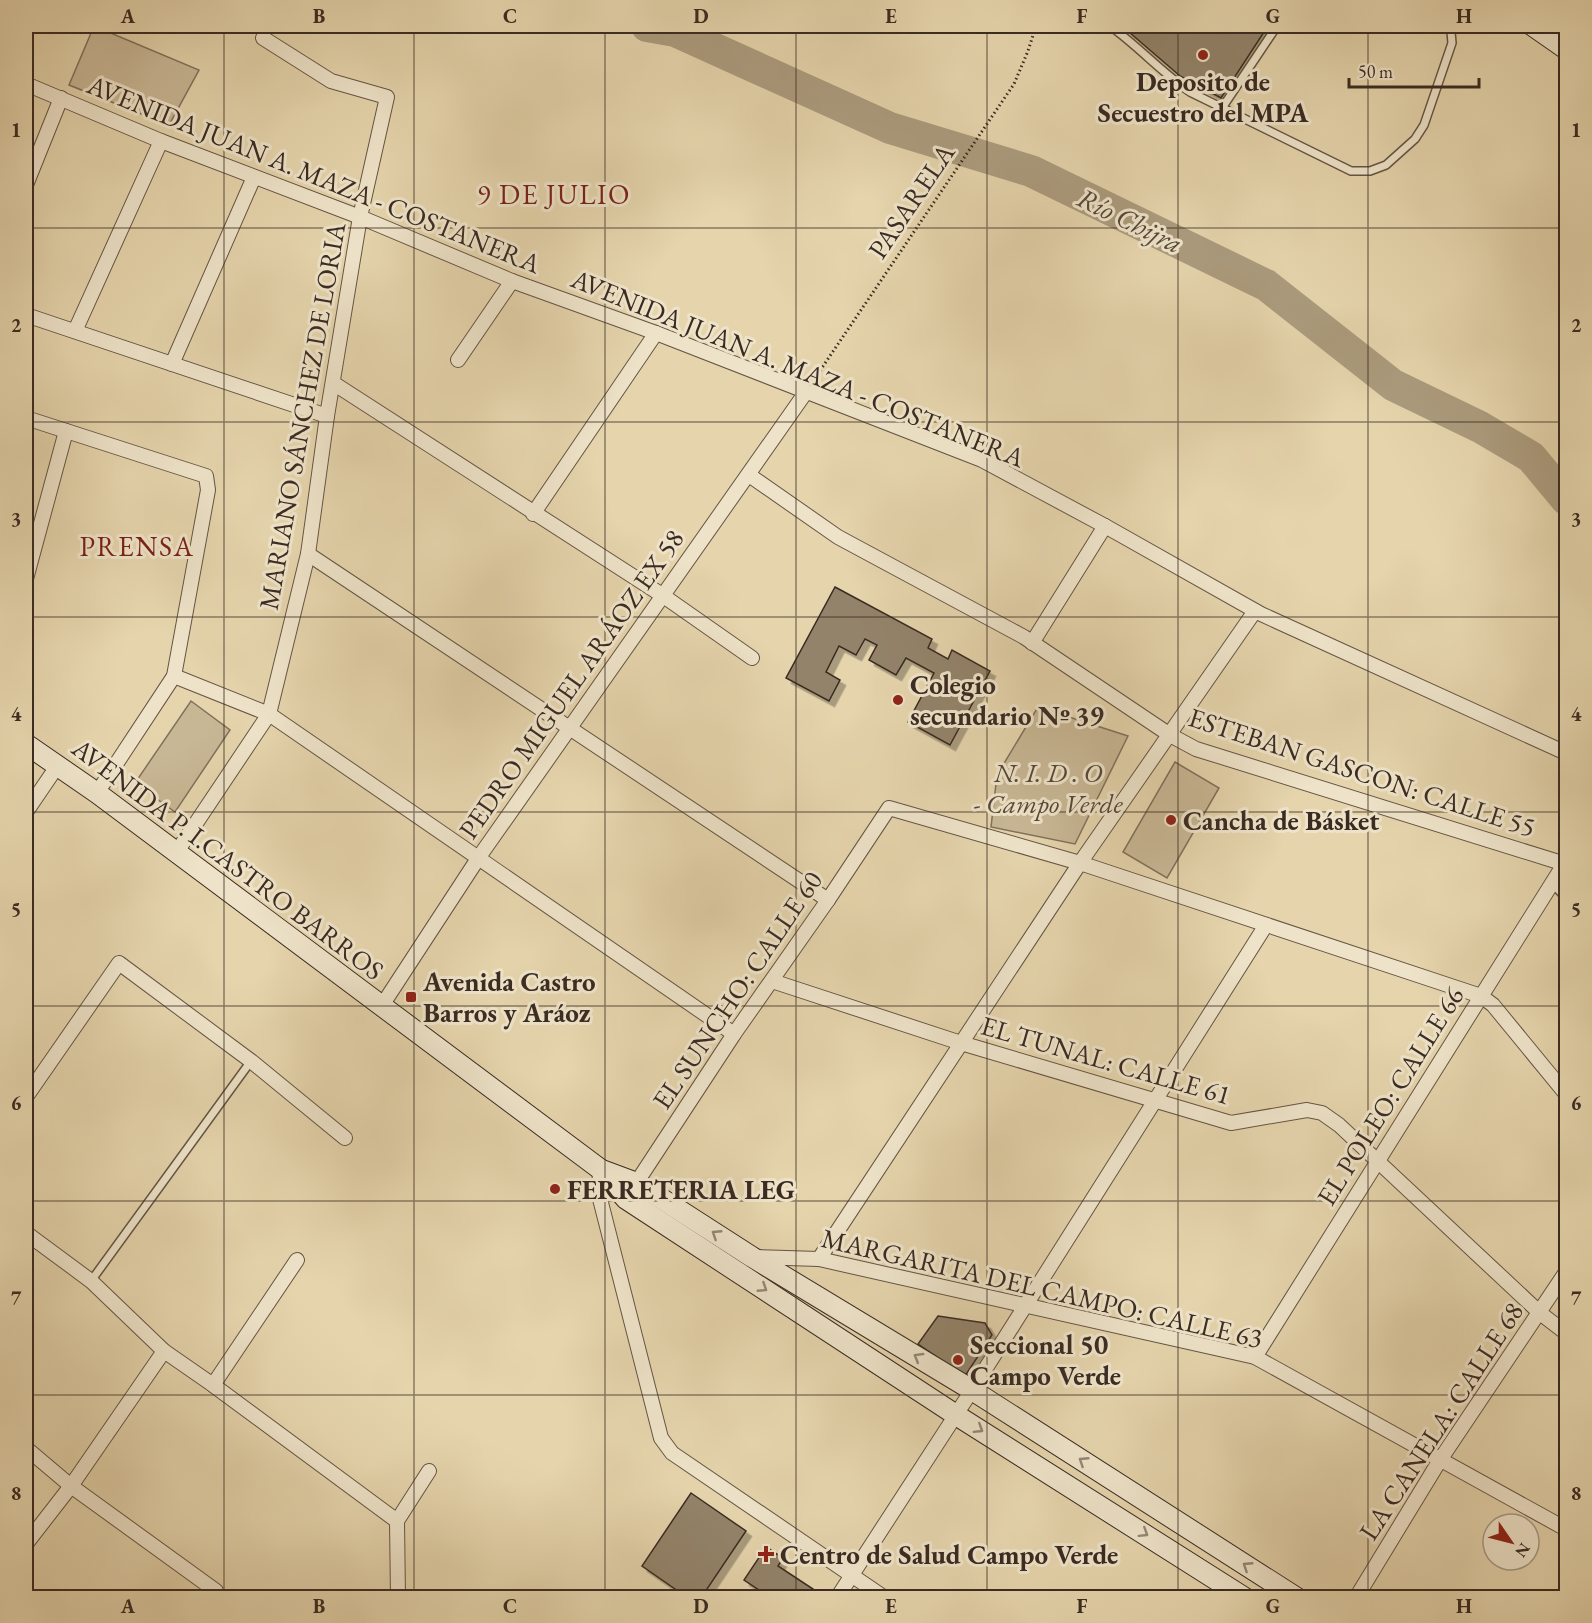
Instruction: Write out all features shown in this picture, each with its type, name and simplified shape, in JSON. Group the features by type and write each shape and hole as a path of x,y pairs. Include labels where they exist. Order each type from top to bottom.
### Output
{"street":[{"path":"1533,26 1566,49"},
{"name":"MARIANO SÁNCHEZ DE LORIA","path":"176,853 269,714 308,554 327,416 360,218 387,97 331,81 263,38"},
{"name":"AVENIDA JUAN A. MAZA - COSTANERA","path":"26,84 160,141 360,218 512,281 656,333 982,460 1256,611 1566,753"},
{"path":"26,185 60,98"},
{"path":"75,331 160,141"},
{"path":"172,364 254,177"},
{"path":"458,360 512,281"},
{"path":"26,315 327,416"},
{"path":"533,513 656,333"},
{"path":"333,383 662,595 752,658"},
{"name":"PEDRO MIGUEL ARÁOZ EX 58","path":"381,1007 479,857 806,392"},
{"path":"26,417 207,476 208,490 174,676 97,793"},
{"path":"26,579 66,430"},
{"name":"ESTEBAN GASCON: CALLE 55","path":"748,475 838,537 1032,643 1170,735 1196,749 1566,862"},
{"path":"1032,643 1105,526"},
{"path":"308,554 828,900"},
{"path":"819,1259 1080,863 1256,611"},
{"path":"174,676 269,714 734,1034"},
{"name":"AVENIDA P. I.CASTRO BARROS","path":"26,744 97,793 381,1007 631,1191"},
{"path":"26,812 58,765"},
{"name":"EL SUNCHO: CALLE 60","path":"631,1191 734,1034 889,808 1080,863"},
{"name":"EL POLEO: CALLE 66","path":"1256,1357 1566,862"},
{"path":"1080,863 1481,996 1493,1005 1566,1094"},
{"path":"837,1598 972,1390 1266,925"},
{"path":"26,1097 119,963 251,1062 345,1138"},
{"name":"EL TUNAL: CALLE 61","path":"772,981 961,1043 1231,1123 1307,1110 1322,1113 1339,1125 1540,1313 1566,1334"},
{"path":"600,1168 599,1195 661,1438 672,1452 885,1598"},
{"path":"631,1191 752,1257 972,1390 1297,1598"},
{"path":"631,1191 956,1415 1245,1598"},
{"path":"26,1233 91,1281 164,1351 397,1521"},
{"name":"MARGARITA DEL CAMPO: CALLE 63","path":"752,1257 819,1259 1256,1357 1566,1529"},
{"path":"213,1385 297,1260"},
{"name":"LA CANELA: CALLE 68","path":"1356,1598 1440,1460 1566,1272"},
{"path":"26,1544 71,1486 164,1351"},
{"path":"26,1448 71,1486 216,1591 211,1598"},
{"path":"398,1598 397,1521 429,1471"}],"lane":[{"path":"1110,26 1190,92 1351,171 1370,171 1386,165 1415,139 1424,125 1452,43 1451,32 1446,26"},
{"path":"1222,108 1277,26"},
{"path":"1552,884 1566,898"},
{"path":"91,1281 251,1062"}],"path":[{"name":"PASARELA","path":"806,392 1014,84 1036,26"}],"green space":[{"path":"94,26 199,70 169,125 69,85"},
{"path":"191,701 230,730 175,812 135,783"},
{"name":"N. I. D . O - Campo Verde","path":"1038,707 1128,736 1075,844 991,827 997,775"},
{"name":"Cancha de Básket","path":"1175,762 1219,788 1167,878 1123,852"}],"building":[{"name":"Deposito de Secuestro del MPA","path":"1122,26 1268,26 1221,98 1180,76"},
{"path":"835,587 932,639 928,648 948,659 952,650 990,671 950,745 908,722 934,673 906,658 896,675 869,660 877,645 865,639 856,655 839,646 826,672 840,680 829,701 786,678"},
{"name":"Seccional 50 Campo Verde","path":"938,1316 985,1323 992,1335 965,1376 918,1344"},
{"path":"691,1493 746,1531 701,1598 688,1598 642,1566"},
{"path":"766,1547 783,1558 778,1566 813,1589 807,1598 771,1598 744,1580"}],"waterway":[{"name":"Río Chijra","path":"647,26 675,31 890,128 1031,171 1266,285 1393,385 1480,427 1531,457 1566,499"}],"place":[{"name":"Deposito de Secuestro del MPA","path":"1203,55"},
{"name":"Colegio secundario Nº 39","path":"898,700"},
{"name":"Cancha de Básket","path":"1171,820"},
{"name":"Avenida Castro Barros y Aráoz","path":"411,997"},
{"name":"FERRETERIA LEG","path":"555,1189"},
{"name":"Seccional 50 Campo Verde","path":"958,1360"},
{"name":"Centro de Salud Campo Verde","path":"766,1554"}],"district":[{"name":"9 DE JULIO","path":"554,194"},
{"name":"PRENSA","path":"137,546"}]}
